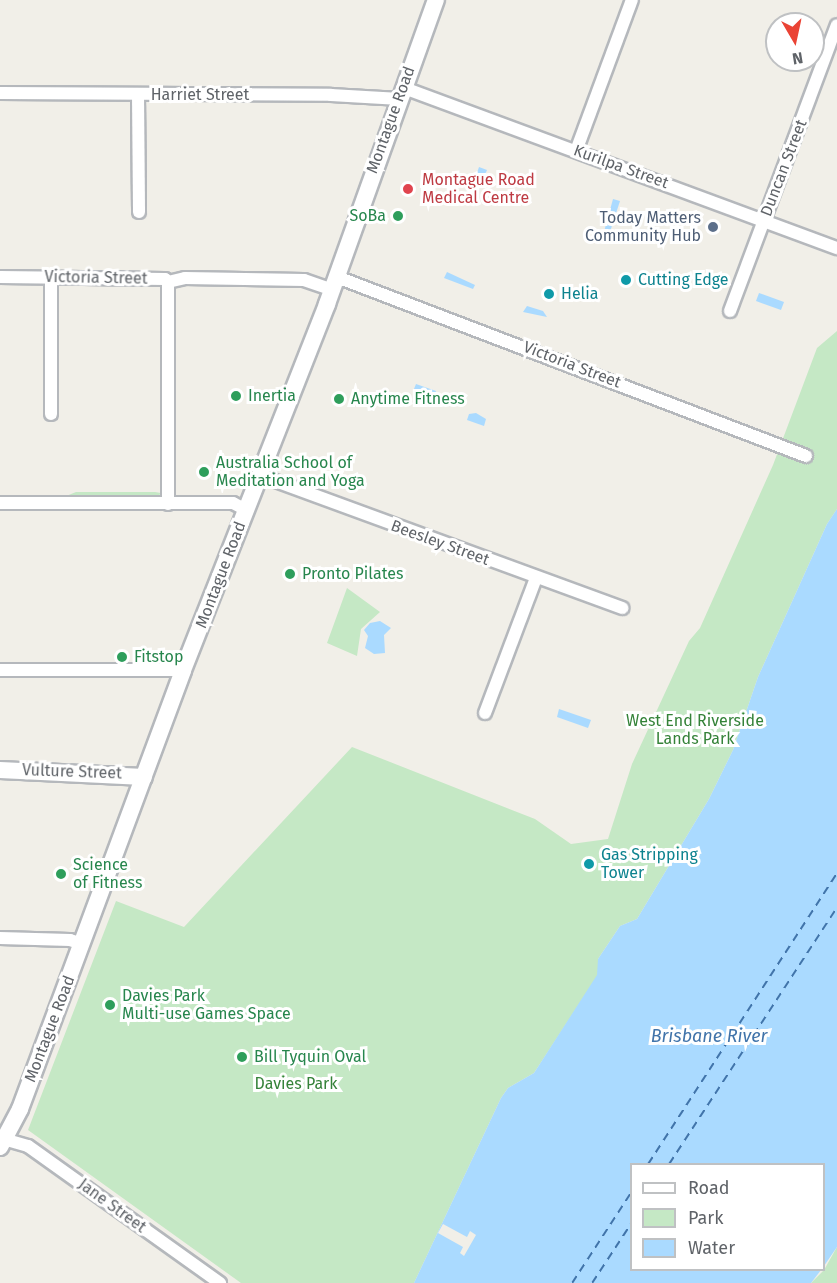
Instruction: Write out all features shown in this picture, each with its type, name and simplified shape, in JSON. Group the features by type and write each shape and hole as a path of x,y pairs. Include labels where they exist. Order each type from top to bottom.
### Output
{"street":[{"name":"Montague Road","path":"2,1141 20,1109 183,670 335,283 436,0"},
{"path":"576,151 632,0"},
{"name":"Duncan Street","path":"730,311 837,25"},
{"name":"Harriet Street","path":"0,93 352,95 402,93"},
{"name":"Kurilpa Street","path":"402,93 576,151 837,248"},
{"path":"138,94 139,212"},
{"name":"Victoria Street","path":"0,277 165,279 168,282 185,278 304,280 335,283 806,456"},
{"path":"51,277 51,414"},
{"path":"168,282 168,504"},
{"name":"Beesley Street","path":"259,475 622,608"},
{"path":"0,503 233,502 246,510"},
{"path":"485,713 536,578"},
{"path":"0,670 183,670"},
{"name":"Vulture Street","path":"0,770 144,777"},
{"path":"0,939 70,940 82,944"},
{"name":"Jane Street","path":"2,1141 28,1146 220,1283"}],"green space":[{"name":"Davies Park","path":"837,331 837,509 827,524 758,677 733,750 709,799 637,919 620,926 598,959 598,975 534,1073 508,1088 501,1098 414,1283 241,1283 28,1130 116,901 184,927 352,747 535,819 571,844 608,839 632,764 689,641 700,628 773,465 817,348"},
{"path":"76,492 161,493 157,498 59,499"},
{"path":"347,588 380,612 361,629 357,656 327,643"},
{"path":"837,1247 837,1283 811,1283 825,1271"}],"water":[{"path":"479,167 487,170 473,201 468,199"},
{"path":"613,199 620,201 607,241 602,239"},
{"path":"447,272 475,285 473,289 444,278"},
{"path":"759,293 784,302 781,310 756,301"},
{"path":"527,306 543,311 547,317 523,312"},
{"path":"416,384 436,391 434,397 414,389"},
{"path":"476,413 486,419 484,426 467,420 469,414"},
{"name":"Brisbane River","path":"837,509 837,1247 825,1265 825,1163 630,1163 630,1271 820,1271 811,1283 414,1283 501,1098 508,1088 534,1073 597,975 598,959 620,926 637,919 709,799 733,750 758,677 827,524"},
{"path":"380,621 391,628 384,635 385,653 374,654 365,648 368,636 364,630 370,623"},
{"path":"559,709 591,720 588,728 557,717"}],"pier":[{"path":"443,1224 467,1237 470,1231 476,1235 464,1256 460,1253 463,1247 438,1233"}],"ferry route":[{"path":"649,1163 837,873"},
{"path":"670,1163 837,907"},
{"path":"572,1283 630,1194"},
{"path":"592,1283 630,1225"}],"place":[{"name":"Montague Road Medical Centre","path":"408,189"},
{"name":"SoBa","path":"398,216"},
{"name":"Today Matters Community Hub","path":"713,227"},
{"name":"Cutting Edge","path":"626,280"},
{"name":"Helia","path":"549,294"},
{"name":"Inertia","path":"236,396"},
{"name":"Anytime Fitness","path":"339,399"},
{"name":"Australia School of Meditation and Yoga","path":"204,472"},
{"name":"Pronto Pilates","path":"290,574"},
{"name":"Fitstop","path":"122,657"},
{"name":"Gas Stripping Tower","path":"589,864"},
{"name":"Science of Fitness","path":"61,874"},
{"name":"Davies Park Multi-use Games Space","path":"110,1005"},
{"name":"Bill Tyquin Oval","path":"242,1057"}],"park label":[{"name":"West End Riverside Lands Park","path":"695,730"}]}
